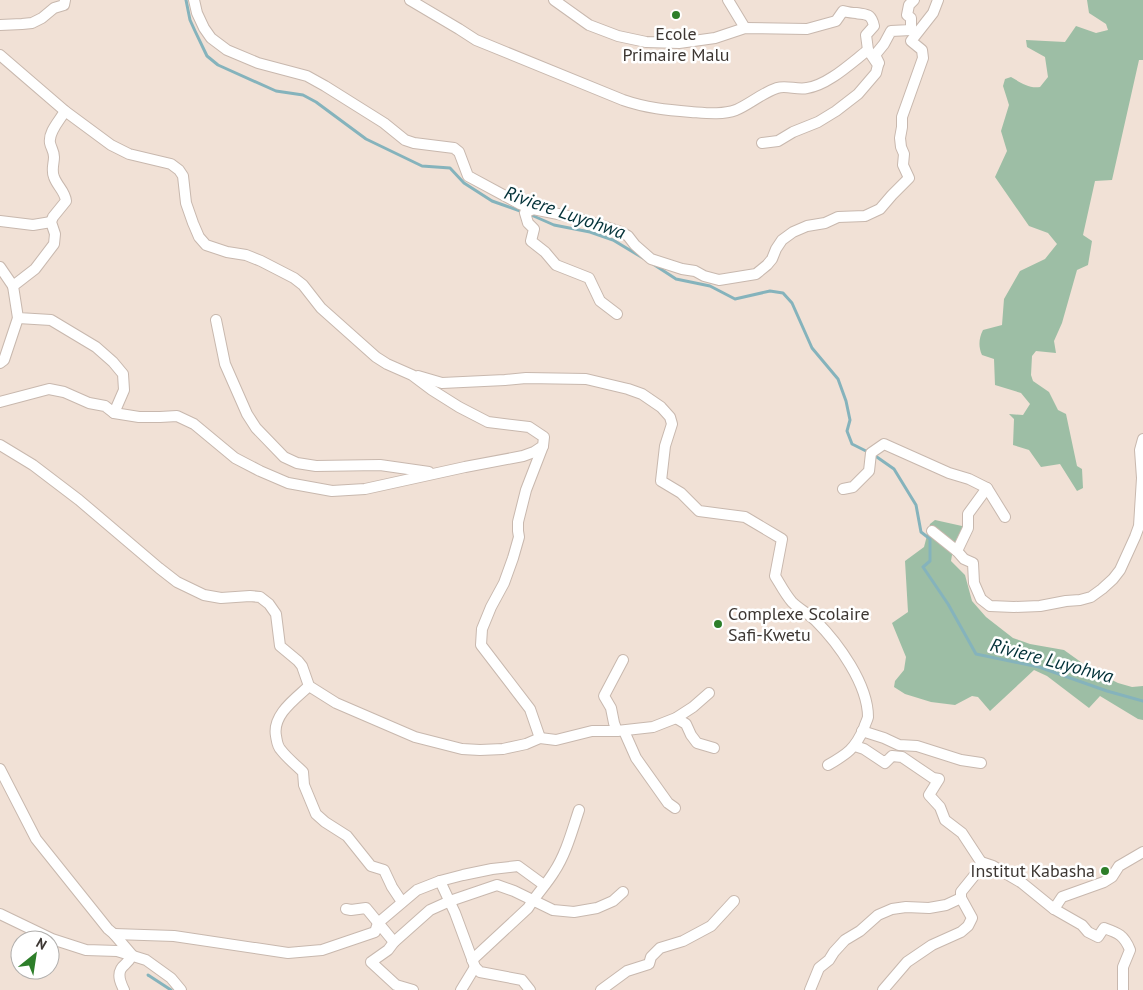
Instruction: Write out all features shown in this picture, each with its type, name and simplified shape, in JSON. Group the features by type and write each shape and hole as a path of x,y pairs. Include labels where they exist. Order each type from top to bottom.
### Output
{"street":[{"path":"0,25 32,22 42,18 54,8 64,5 65,0"},
{"path":"194,0 197,13 204,28 211,38 227,50 258,63 307,76 384,123 405,140 414,143 454,148 459,152 468,176 520,204 533,209 573,217 621,232 628,236 635,245 651,258 719,280 756,274 767,265 782,240 792,232 807,226 825,223 838,217 865,216 880,209 909,178 903,165 904,154 900,147 902,117 923,58 922,50 911,41 933,13 938,0"},
{"path":"410,0 476,40 639,106 658,109 710,113 736,110 777,88 808,88 826,81 868,50"},
{"path":"554,0 589,25 618,36 646,42 679,43 715,38 745,28 807,29 836,22 848,0"},
{"path":"728,0 745,28"},
{"path":"876,73 879,80 884,71 875,55 891,31 911,30 911,18 907,15 909,6 914,0"},
{"path":"762,143 778,141 793,132 818,122 836,111 858,94 876,73 878,65 868,50 866,35 874,26 872,18 866,13 858,14 843,11"},
{"path":"0,55 65,111 111,145 129,154 171,164 179,170 183,176 186,203 198,237 206,245 261,260 294,278 303,284 321,308 376,357 387,364 442,383 526,378 586,379 635,391 661,408 670,417 672,424 665,446 661,481 681,493 699,511 745,517 782,539 775,576 792,602 815,620 834,642 851,665 858,679 868,718 855,746 846,755 828,765"},
{"path":"13,286 35,269 54,244 55,234 51,222 66,201 65,195 54,179 52,172 54,151 50,143 50,134 65,111"},
{"path":"533,209 525,213 528,223 534,229 531,241 545,252 556,265 589,278 600,301 617,314"},
{"path":"0,221 33,224 51,222"},
{"path":"0,267 13,286 18,318 4,360 0,363"},
{"path":"18,318 51,320 96,347 113,362 123,374 124,390 114,413"},
{"path":"216,320 225,364 247,414 256,428 284,457 316,466 380,465 437,473"},
{"path":"412,374 445,399 488,422 529,427 544,437 544,446 526,490 518,522 519,537 513,558 504,583 482,629 481,645 530,709 540,738"},
{"path":"0,402 49,389 64,392 89,404 105,406 114,413 139,418 178,416 194,424 236,458 288,483 332,491 366,489 523,456 544,446"},
{"path":"932,531 964,559 973,563 974,583 981,599 990,606 1040,606 1091,597 1113,579 1120,570 1135,538 1140,506 1142,478 1140,450 1143,439"},
{"path":"843,490 853,487 869,471 872,454 884,444 948,473 969,479 987,488 1005,517"},
{"path":"0,445 33,465 79,500 177,582 204,595 221,598 250,596 260,598 269,604 276,614 280,646 302,666 309,686 336,703 415,737 462,749 480,750 503,749 526,744 540,738 556,740 592,732 653,727 676,718 693,707 708,693"},
{"path":"957,552 968,528 968,514 987,488"},
{"path":"623,660 604,696 611,708 614,723 621,731 636,758 668,803 675,808"},
{"path":"309,686 285,709 278,719 275,732 278,744 281,750 303,772 304,785 316,814 346,836 371,866 384,870 402,902"},
{"path":"676,718 686,724 697,743 714,748"},
{"path":"862,731 899,745 917,746 961,760 981,763"},
{"path":"855,746 864,749 885,763 892,756 902,757 933,778 939,779 929,795 940,807 945,820 962,833 981,862 993,866 1022,883 1054,909 1082,925 1088,932 1098,937 1104,928 1120,934 1126,940 1130,950 1123,967 1123,990"},
{"path":"0,769 36,839 108,929 132,955"},
{"path":"461,990 473,964 528,908 555,871 566,849 579,810"},
{"path":"1054,909 1062,897 1104,882 1112,877 1119,866 1142,854"},
{"path":"883,990 907,962 932,945 961,932 968,926 972,918 961,898 961,892 978,871 981,862"},
{"path":"114,934 174,936 288,953 322,950 375,932 378,923 417,890 440,881 492,868 518,866 544,885"},
{"path":"440,881 450,901 473,964 480,972 522,980 530,990"},
{"path":"413,990 396,985 371,962 388,950 394,942 430,910 497,884 553,910 574,912 597,908 613,901 622,892"},
{"path":"810,990 819,968 829,960 845,940 860,931 878,915 892,909 929,908 946,905 961,898"},
{"path":"601,990 627,971 649,964 650,957 660,948 683,941 711,926 734,901"},
{"path":"346,909 366,908 394,942"},
{"path":"0,914 44,935 86,950 117,951 146,960 171,978 181,990"},
{"path":"124,990 119,978 121,969 129,962 132,955"}],"green space":[{"path":"1087,0 1143,0 1143,60 1139,60 1112,180 1095,181 1083,235 1092,241 1088,265 1077,270 1062,323 1054,341 1056,353 1036,351 1032,356 1031,375 1033,381 1049,392 1058,410 1066,414 1077,466 1082,469 1083,488 1077,491 1060,464 1041,467 1029,450 1013,445 1014,419 1009,414 1023,415 1030,404 1021,393 995,385 994,359 982,355 979,342 983,330 1002,325 1004,299 1020,271 1045,259 1057,244 1048,233 1029,226 995,177 1007,151 1001,131 1009,105 1003,86 1005,79 1011,77 1025,85 1040,87 1048,77 1045,57 1027,47 1026,40 1065,42 1076,26 1096,33 1108,30 1106,24 1089,13"},
{"path":"935,520 971,528 952,555 951,561 965,575 972,601 986,617 1013,638 1030,644 1064,650 1092,670 1118,683 1132,687 1143,686 1143,720 1138,719 1100,696 1089,708 1047,676 1034,670 990,711 978,697 972,696 955,705 931,702 905,694 894,687 895,681 904,670 906,657 892,623 908,612 905,561 924,547 930,524"}],"waterway":[{"name":"Riviere Luyohwa","path":"186,0 190,20 207,56 218,65 276,91 303,95 316,102 366,139 422,166 450,168 464,183 492,201 523,212"},
{"name":"Riviere Luyohwa","path":"529,214 554,225 590,232 613,240 643,258"},
{"name":"Riviere Luyohwa","path":"653,264 676,279 710,286 735,299 770,291 783,293 792,303 812,348 838,379 846,401 850,420 847,431 852,444 868,452"},
{"name":"Riviere Luyohwa","path":"874,455 894,469 916,505 921,532 930,539 930,561 923,567 948,604 976,654 1039,667 1107,691 1143,701"},
{"path":"148,975 171,990"}],"place":[{"name":"Ecole Primaire Malu","path":"676,15"},
{"name":"Complexe Scolaire Safi-Kwetu","path":"718,624"},
{"name":"Institut Kabasha","path":"1105,871"}]}
